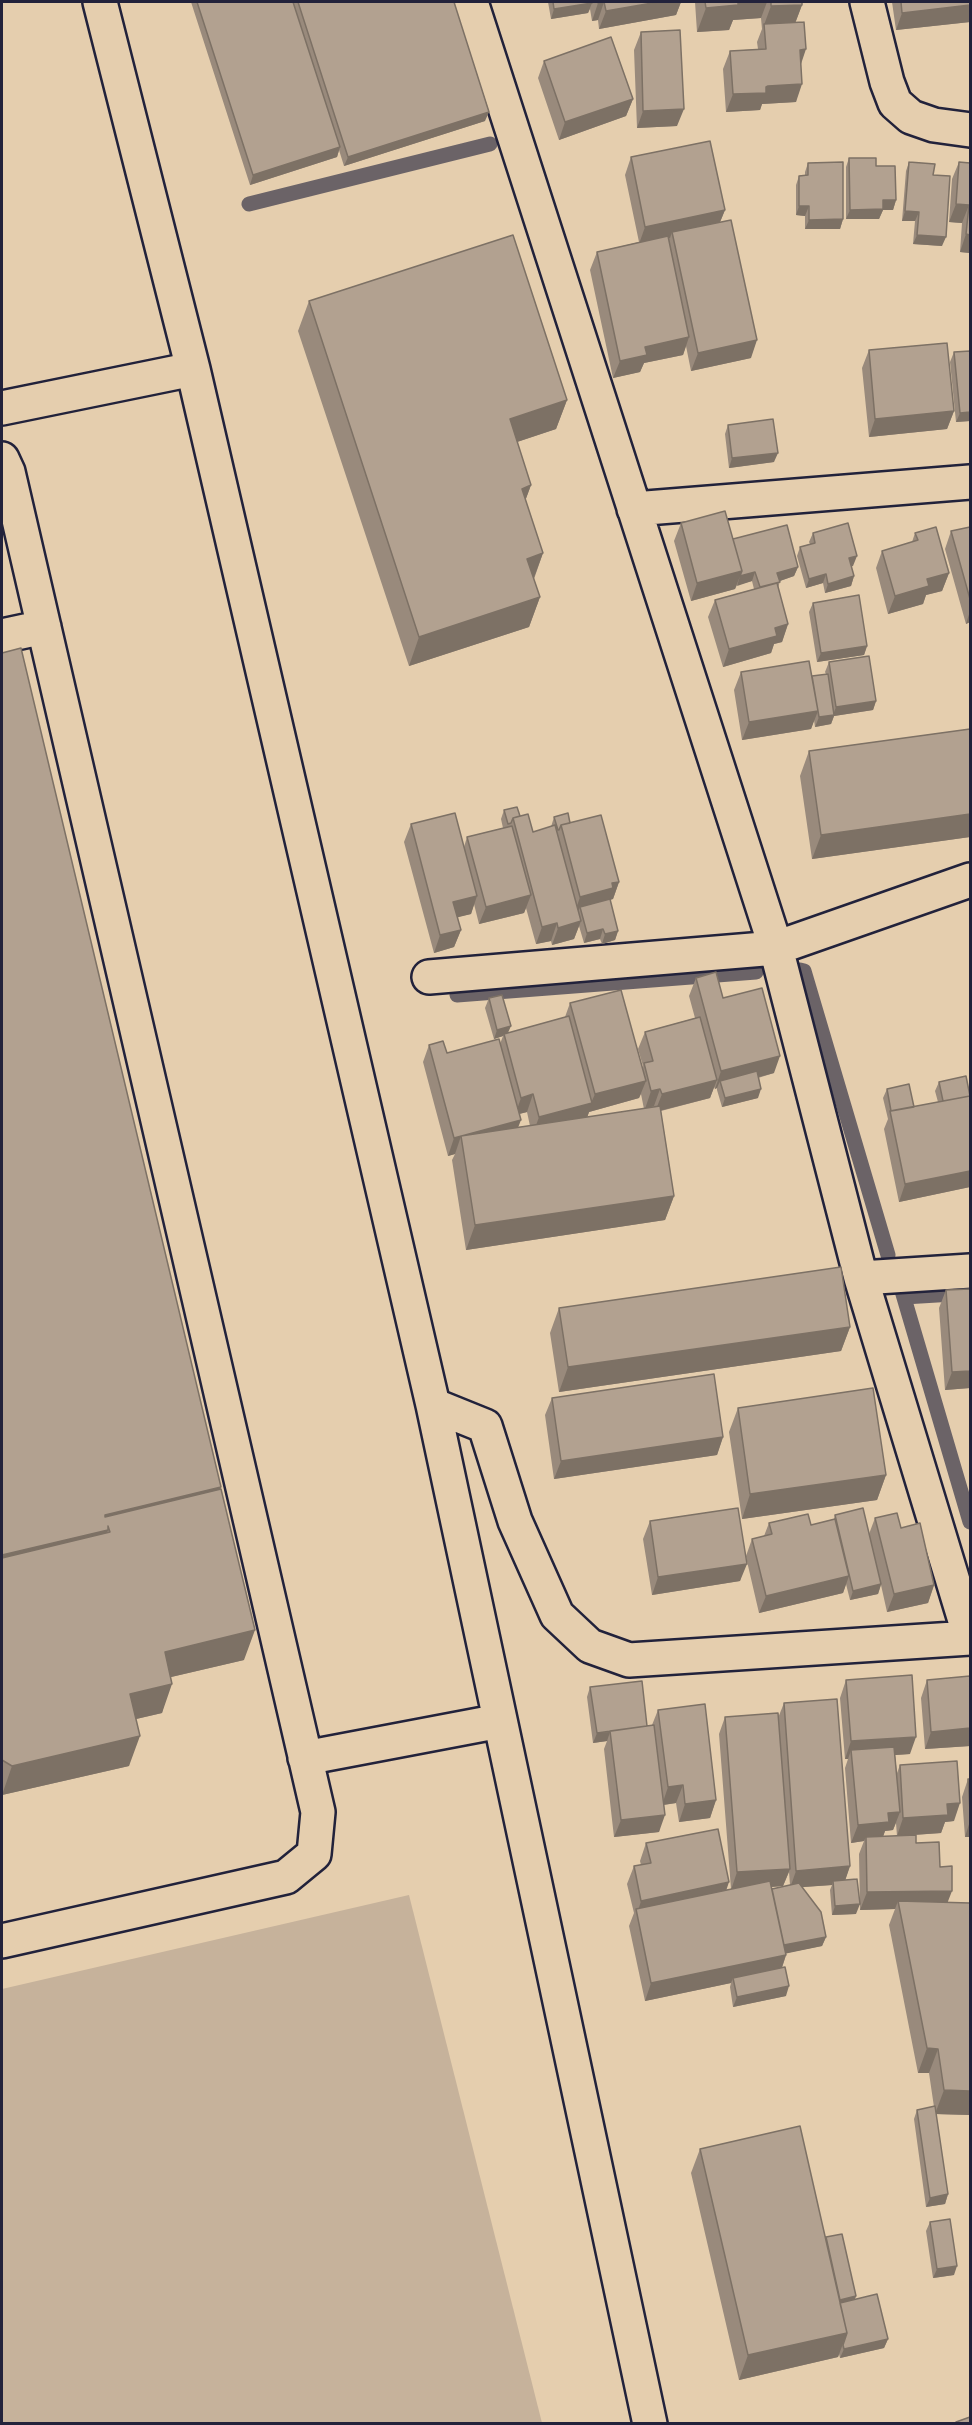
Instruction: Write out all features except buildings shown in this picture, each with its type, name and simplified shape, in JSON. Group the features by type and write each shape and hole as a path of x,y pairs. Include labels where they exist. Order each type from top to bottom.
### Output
{"street":[{"path":"100,2 180,372 433,1406 650,2424"},
{"path":"433,1406 485,1426 515,1521 557,1615 590,1646 629,1660 970,1638 861,1278 776,948 471,2"},
{"path":"867,2 887,82 895,103 911,117 934,125 970,130"},
{"path":"2,408 180,372"},
{"path":"2,459 8,472 318,1812 314,1854 286,1876 2,1941"},
{"path":"634,509 970,482"},
{"path":"2,636 44,627"},
{"path":"429,977 776,948 970,880"},
{"path":"861,1278 970,1270"},
{"path":"305,1758 500,1721"}],"shaded area":[{"path":"409,1895 542,2423 2,2423 2,1989"}],"waterway":[{"path":"249,204 490,144"},
{"path":"800,970 804,971 888,1255"},
{"path":"457,995 756,972"},
{"path":"902,1291 970,1522"},
{"path":"904,1297 970,1293"}]}
